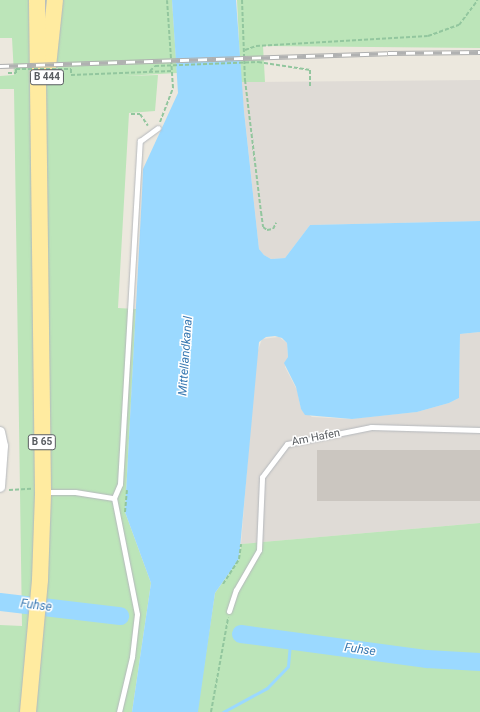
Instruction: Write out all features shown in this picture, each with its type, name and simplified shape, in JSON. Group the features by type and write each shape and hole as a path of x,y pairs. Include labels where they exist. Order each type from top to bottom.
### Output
{"main road":[{"name":"B 65","path":"28,712 40,580 42,492 37,0"},
{"name":"B 444","path":"39,154 55,0"}],"street":[{"path":"0,432 3,453 3,488"}],"lane":[{"path":"119,712 132,657 138,614 114,498 120,484 140,141 158,128"},
{"name":"Am Hafen","path":"229,611 236,590 259,550 262,477 287,444 372,427 480,430"},
{"path":"42,492 75,492 114,498"}],"path":[{"path":"158,128 173,88 167,0"},
{"path":"242,0 245,80 263,227 267,230 273,229 276,223"},
{"path":"245,50 262,46 428,36 459,25 478,0"},
{"path":"149,72 155,66 258,62 310,70 310,86"},
{"path":"8,73 16,73 16,69 71,69 71,75 172,71"},
{"path":"131,114 144,117 151,133"},
{"path":"3,488 30,489 42,492"},
{"path":"223,584 239,560 241,544"},
{"path":"212,712 229,611"}],"shaded area":[{"path":"480,80 480,221 310,225 285,258 271,259 264,255 259,249 241,82"},
{"path":"480,332 480,523 241,544 256,356 262,339 279,337 287,343 288,357 285,367 297,390 301,409 312,417 349,419 417,412 449,403 459,398 460,334"}],"green space":[{"path":"0,0 172,0 177,73 124,76 158,75 155,111 129,113 118,308 136,309 125,512 151,583 132,712 0,712 0,625 22,626 14,89 0,89 0,76 14,75 12,38 0,38"},
{"path":"237,0 480,0 480,48 263,46 265,82 241,82"},
{"path":"480,523 480,712 197,712 215,593 239,559 241,544"}],"water":[{"name":"Mittellandkanal","path":"172,0 236,0 244,111 259,249 264,255 271,259 285,258 310,225 480,221 480,332 460,334 459,398 449,403 417,412 352,419 305,415 301,409 296,387 284,363 288,357 287,343 282,338 275,336 266,337 259,342 239,559 215,593 198,712 132,712 151,583 125,512 143,169 178,93"}],"building":[{"path":"317,450 480,450 480,501 317,501"}],"waterway":[{"name":"Fuhse","path":"0,602 120,616"},
{"name":"Fuhse","path":"241,634 427,659 480,662"},
{"path":"223,712 267,688 288,666 290,641"}],"railway":[{"path":"0,66 388,53 480,52"}]}
